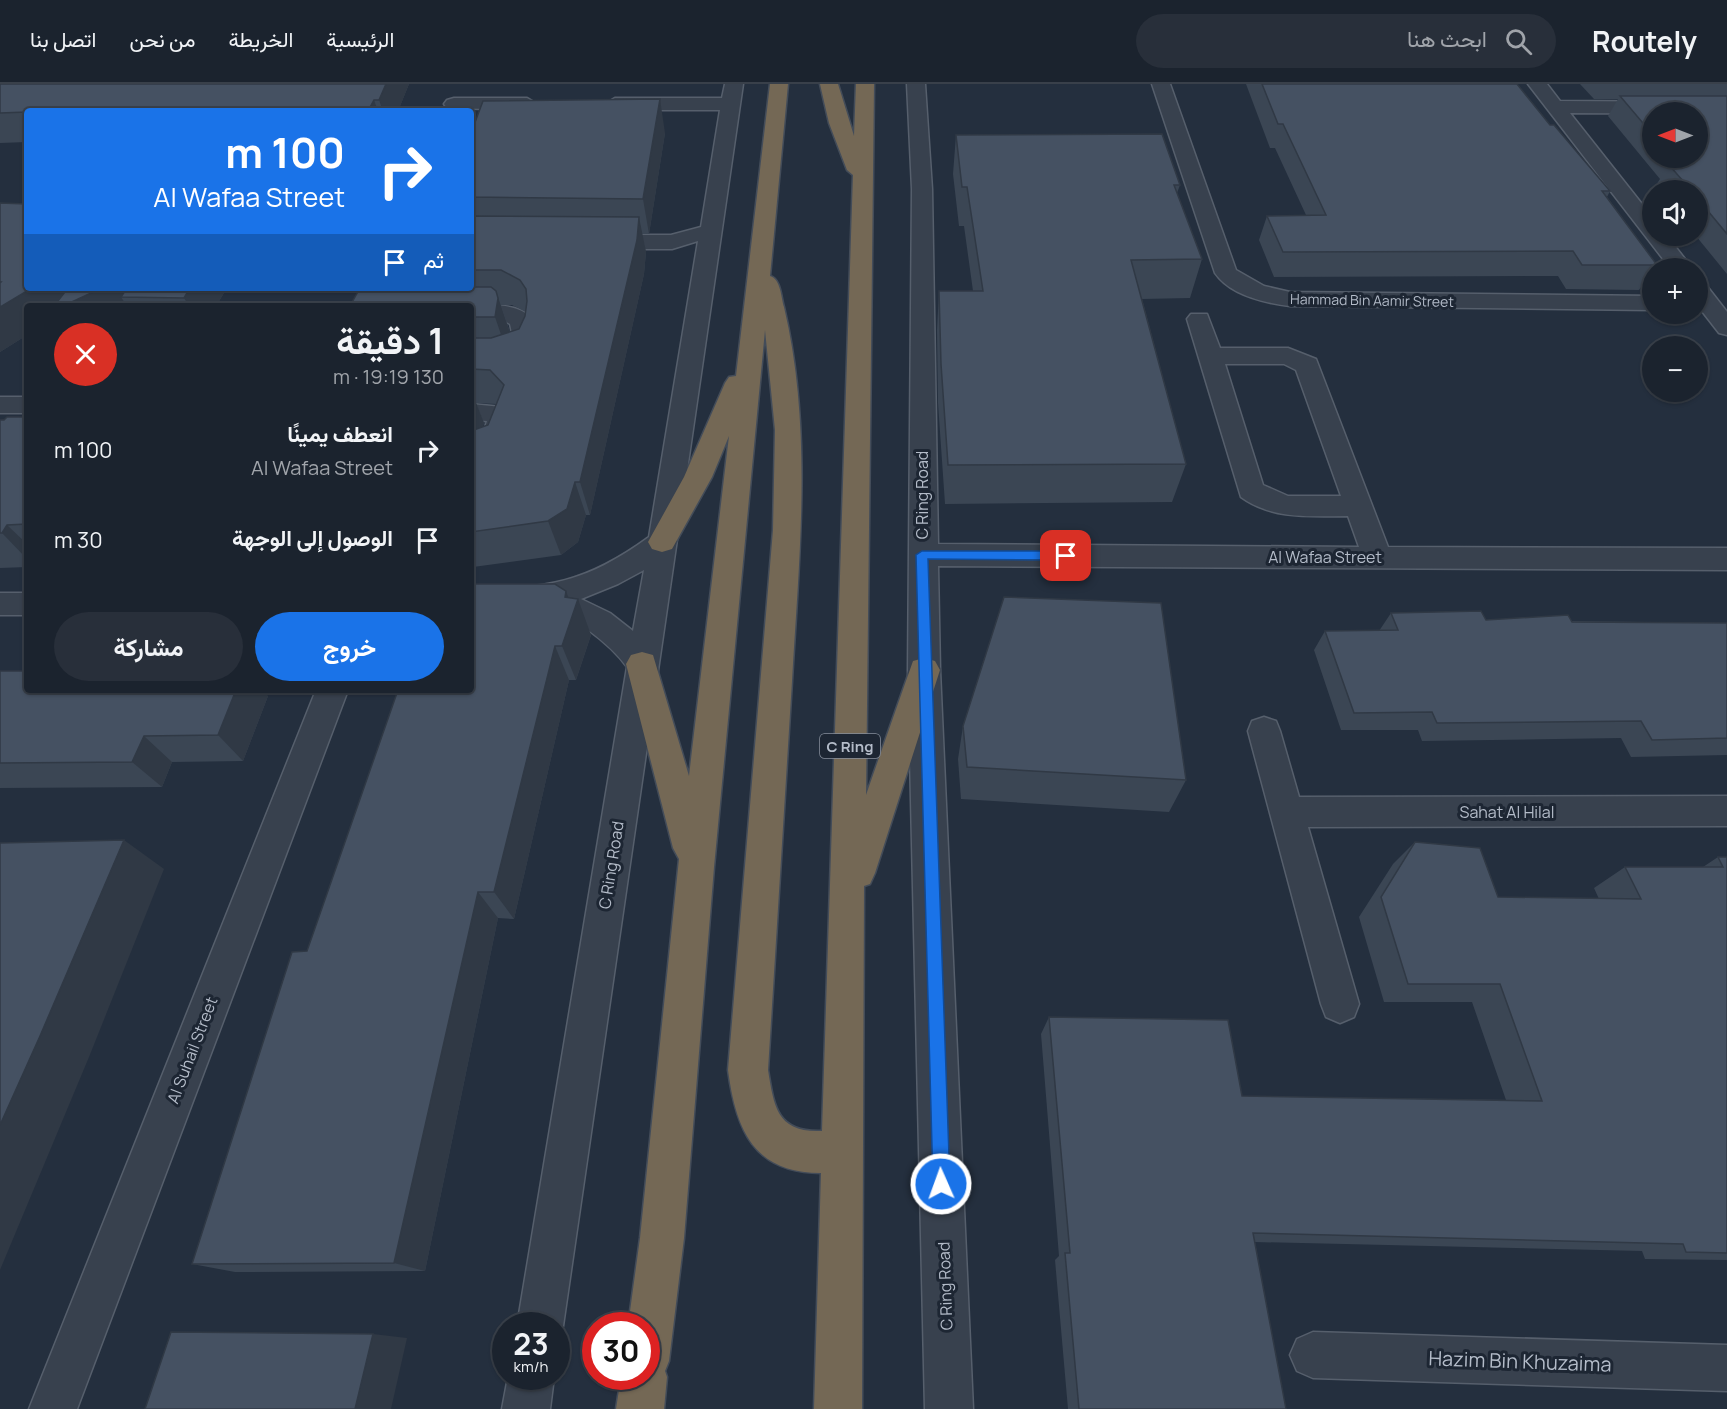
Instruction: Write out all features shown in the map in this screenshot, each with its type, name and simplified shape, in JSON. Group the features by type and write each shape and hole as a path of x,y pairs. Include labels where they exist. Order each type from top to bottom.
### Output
{"highway":[{"path":"652,1312 662,1238 696,867 779,84"},
{"path":"829,84 839,123 864,189"},
{"name":"C Ring","path":"838,1409 846,906 865,84"},
{"path":"760,260 776,319 787,396 789,504 748,1070 751,1097 758,1119 771,1138 790,1150 811,1154 842,1150"},
{"path":"662,542 698,477 752,351"},
{"path":"642,664 696,867"},
{"path":"846,906 924,670"},
{"path":"640,1409 642,1390"}],"street":[{"path":"463,84 452,107 543,104"},
{"name":"C Ring Road","path":"916,84 922,189 924,670 949,1409"},
{"name":"Hammad Bin Aamir Street","path":"1161,84 1227,273 1242,286 1263,294 1290,299 1642,303"},
{"path":"1537,84 1642,219"},
{"path":"591,104 733,89"},
{"name":"C Ring Road","path":"542,1312 733,89"},
{"path":"1555,107 1727,108"},
{"path":"574,242 672,242 710,231"},
{"path":"1664,246 1674,258"},
{"path":"1708,300 1727,328"},
{"path":"474,313 512,315 522,321 525,329 518,359 509,362 474,362"},
{"path":"1199,319 1251,490 1259,497 1276,504 1358,506"},
{"path":"1210,356 1288,356 1307,365 1377,557"},
{"path":"0,405 24,405"},
{"path":"474,412 494,413 500,417 501,421 490,452 474,460"},
{"path":"543,598 609,577 638,561 662,542"},
{"name":"Al Wafaa Street","path":"922,555 1727,559"},
{"path":"474,599 543,598 575,607 602,622 625,640 642,664"},
{"path":"0,604 24,604"},
{"name":"Al Suhail Street","path":"53,1409 331,693"},
{"path":"1264,731 1340,1004"},
{"name":"Sahat Al Hilal","path":"1287,812 1727,811"},
{"name":"Hazim Bin Khuzaima","path":"1313,1355 1727,1368"},
{"path":"526,1409 529,1390"}],"building":[{"path":"0,84 386,84 379,100 374,100 370,108 24,108 24,112 0,113"},
{"path":"1262,84 1517,84 1550,125 1554,125 1610,191 1602,191 1652,258 1642,258 1642,265 1582,265 1573,251 1283,252 1267,216 1326,215 1283,124 1278,124"},
{"path":"1620,96 1727,96 1727,234 1708,211 1708,180 1682,180 1672,168 1708,168 1708,102 1642,102 1642,122"},
{"path":"660,99 643,199 474,197 474,125 483,101"},
{"path":"1162,134 1180,185 1174,185 1202,259 1131,260 1186,464 948,465 939,291 983,291 967,187 962,187 956,135"},
{"path":"0,203 24,204 24,291 27,291 0,307"},
{"path":"474,216 639,217 637,240 580,482 575,482 567,509 548,521 474,532 474,430 488,425 504,385 490,370 474,369 474,338 491,338 519,329 525,316 527,301 526,289 520,280 501,270 474,270"},
{"path":"474,287 491,287 496,291 498,298 495,317 474,317 474,303 352,303 358,291 474,291"},
{"path":"66,291 96,291 70,303 56,303"},
{"path":"125,291 188,291 184,298 121,297"},
{"path":"7,417 24,417 24,524 7,525 0,533 0,420"},
{"path":"474,584 555,584 566,591 565,597 578,599 562,646 555,646 494,892 478,892 394,1263 192,1264 292,952 307,951 397,693 474,693"},
{"path":"1004,597 1161,603 1186,780 967,767 963,726"},
{"path":"1481,611 1486,620 1568,615 1572,622 1727,623 1727,738 1652,740 1641,721 1437,723 1432,712 1354,713 1325,631 1398,630 1391,613"},
{"path":"0,671 24,671 24,693 235,693 218,735 144,736 132,762 0,763"},
{"path":"124,840 40,1036 0,1125 0,843"},
{"path":"1415,842 1480,848 1498,897 1641,899 1625,867 1723,867 1718,857 1727,857 1727,1253 1686,1252 1683,1244 1253,1233 1286,1409 1079,1409 1065,1253 1070,1253 1049,1017 1228,1020 1242,1096 1542,1101 1500,984 1408,984 1381,897"},
{"path":"171,1332 373,1334 355,1409 145,1409"}],"route":[{"path":"941,1184 922,555 1066,556"}]}
